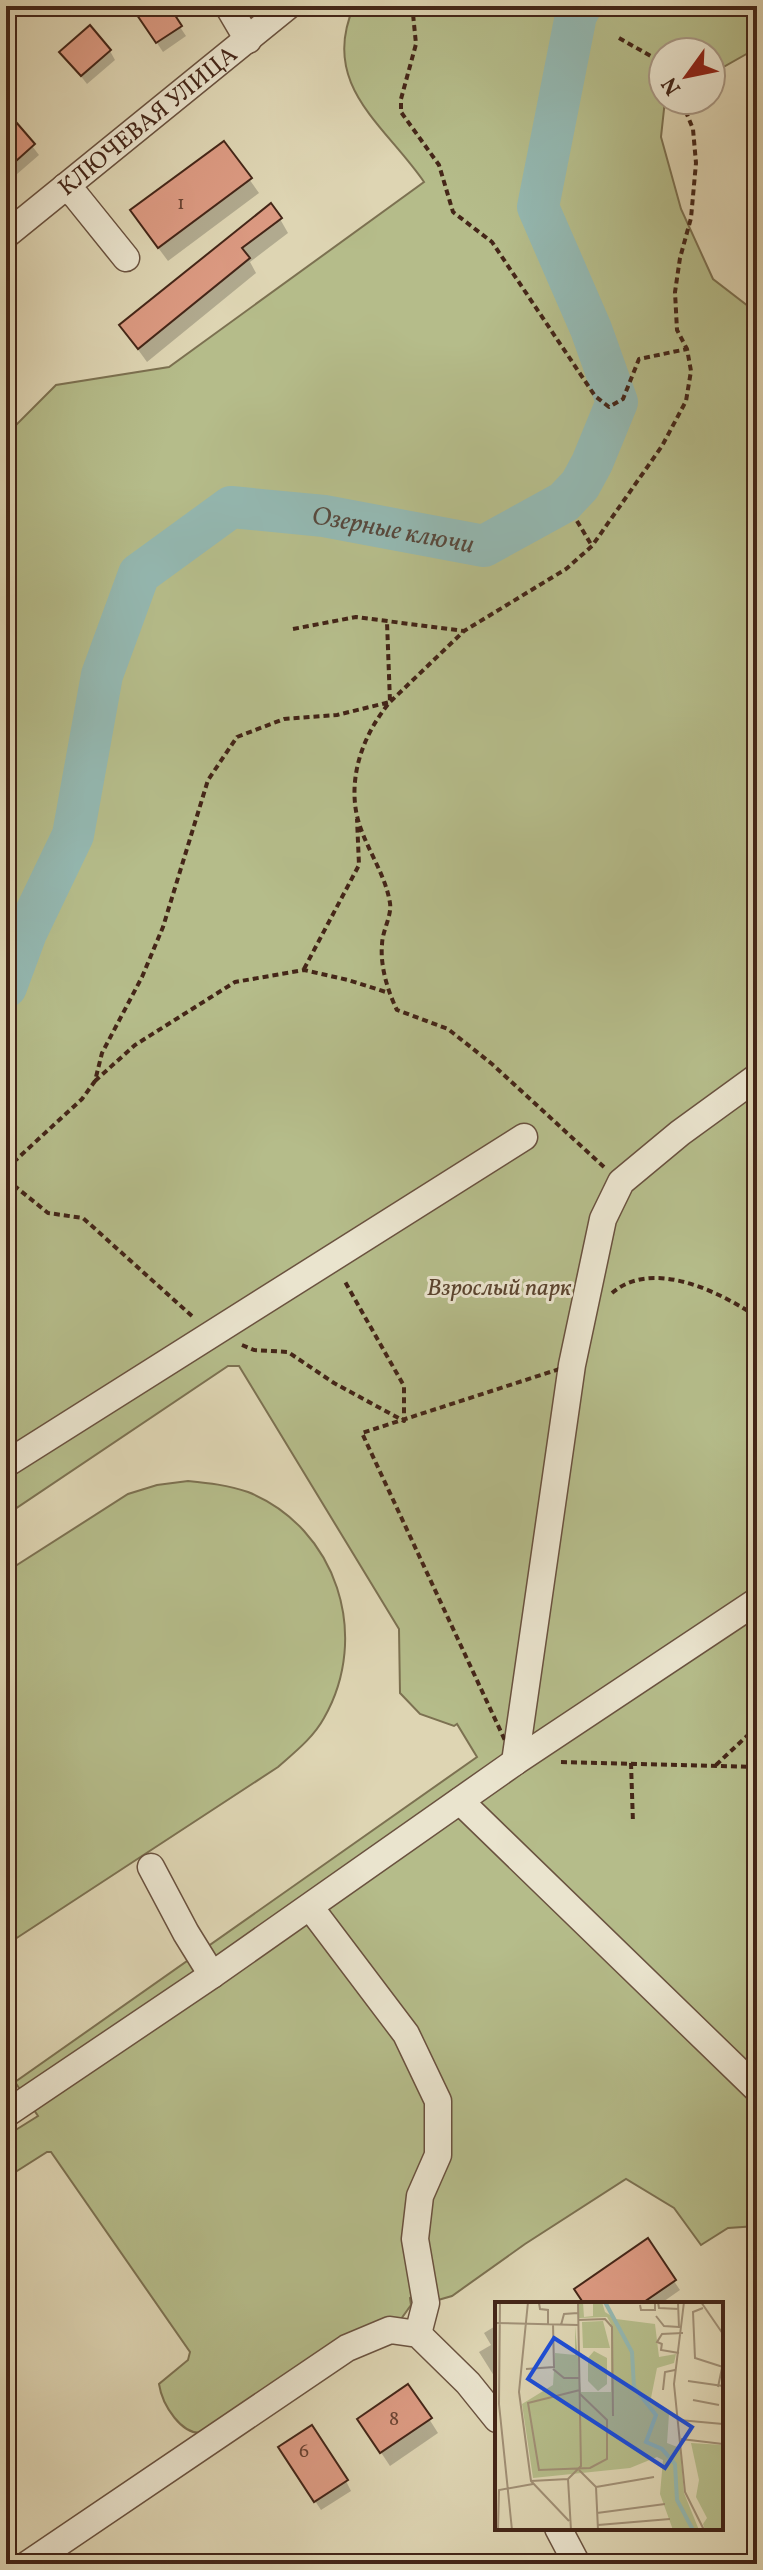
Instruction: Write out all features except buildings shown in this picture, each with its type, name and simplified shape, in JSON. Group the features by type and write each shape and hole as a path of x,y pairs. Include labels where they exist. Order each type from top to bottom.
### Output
{"street":[{"path":"228,6 248,40"},
{"name":"КЛЮЧЕВАЯ УЛИЦА","path":"6,235 288,6"},
{"path":"65,187 76,196 126,258"},
{"path":"522,1762 603,1219 621,1182 680,1133 757,1077"},
{"path":"6,1464 524,1137"},
{"path":"6,2114 757,1601"},
{"path":"460,1801 757,2089"},
{"path":"151,1867 212,1975"},
{"path":"310,1907 406,2034 438,2101 438,2155 420,2196 415,2239 426,2303 418,2334"},
{"path":"28,2564 347,2348 390,2330 418,2334 468,2383 495,2417"},
{"path":"559,2530 577,2564"}],"path":[{"path":"409,6 413,14 416,44 401,99 401,112 439,165 453,212 492,242 595,396 609,407 623,399 639,359 687,349"},
{"path":"619,38 647,54"},
{"path":"304,970 359,865 354,783 361,750 380,715 464,631 566,569 592,546 662,446 686,401 691,371 687,349 677,330 675,292 691,218 696,163 693,129 688,116"},
{"path":"577,521 592,546"},
{"path":"293,629 356,617 464,631"},
{"path":"387,622 390,702"},
{"path":"95,1081 102,1053 142,977 163,927 208,780 237,737 284,719 337,715 390,702"},
{"path":"357,817 390,905 381,946 389,993 397,1010 448,1029 492,1064 621,1182"},
{"path":"6,1169 135,1045 235,982 304,970 389,993"},
{"path":"607,1298 639,1279 688,1281 729,1298 757,1317"},
{"path":"522,1762 362,1433 580,1359"},
{"path":"716,1765 748,1735 757,1733"},
{"path":"558,1762 757,1767"},
{"path":"631,1763 633,1823"}],"green space":[{"name":"Взрослый парк","path":"354,6 757,6 757,48 727,65 727,36 647,36 647,116 663,116 661,137 681,209 713,279 757,313 757,2226 728,2228 701,2245 674,2208 626,2179 525,2244 452,2296 438,2300 430,2285 410,2298 411,2305 401,2319 205,2432 197,2432 189,2430 174,2418 159,2384 188,2360 190,2352 51,2152 6,2178 6,2136 38,2116 15,2082 477,1757 457,1724 454,1726 420,1714 400,1693 399,1629 239,1366 228,1366 6,1515 6,448 16,425 56,385 169,367 424,182 361,102 350,81 345,59 345,34"},
{"path":"188,1481 248,1492 279,1509 304,1531 324,1558 337,1588 344,1620 344,1653 338,1686 315,1732 278,1767 6,1945 6,1572 128,1494 157,1485"}],"waterway":[{"name":"Озерные ключи","path":"6,987 26,933 73,835 102,675 139,574 231,507 324,516 484,546 564,502 580,485 617,402 591,329 538,207 576,15 581,6"}]}
